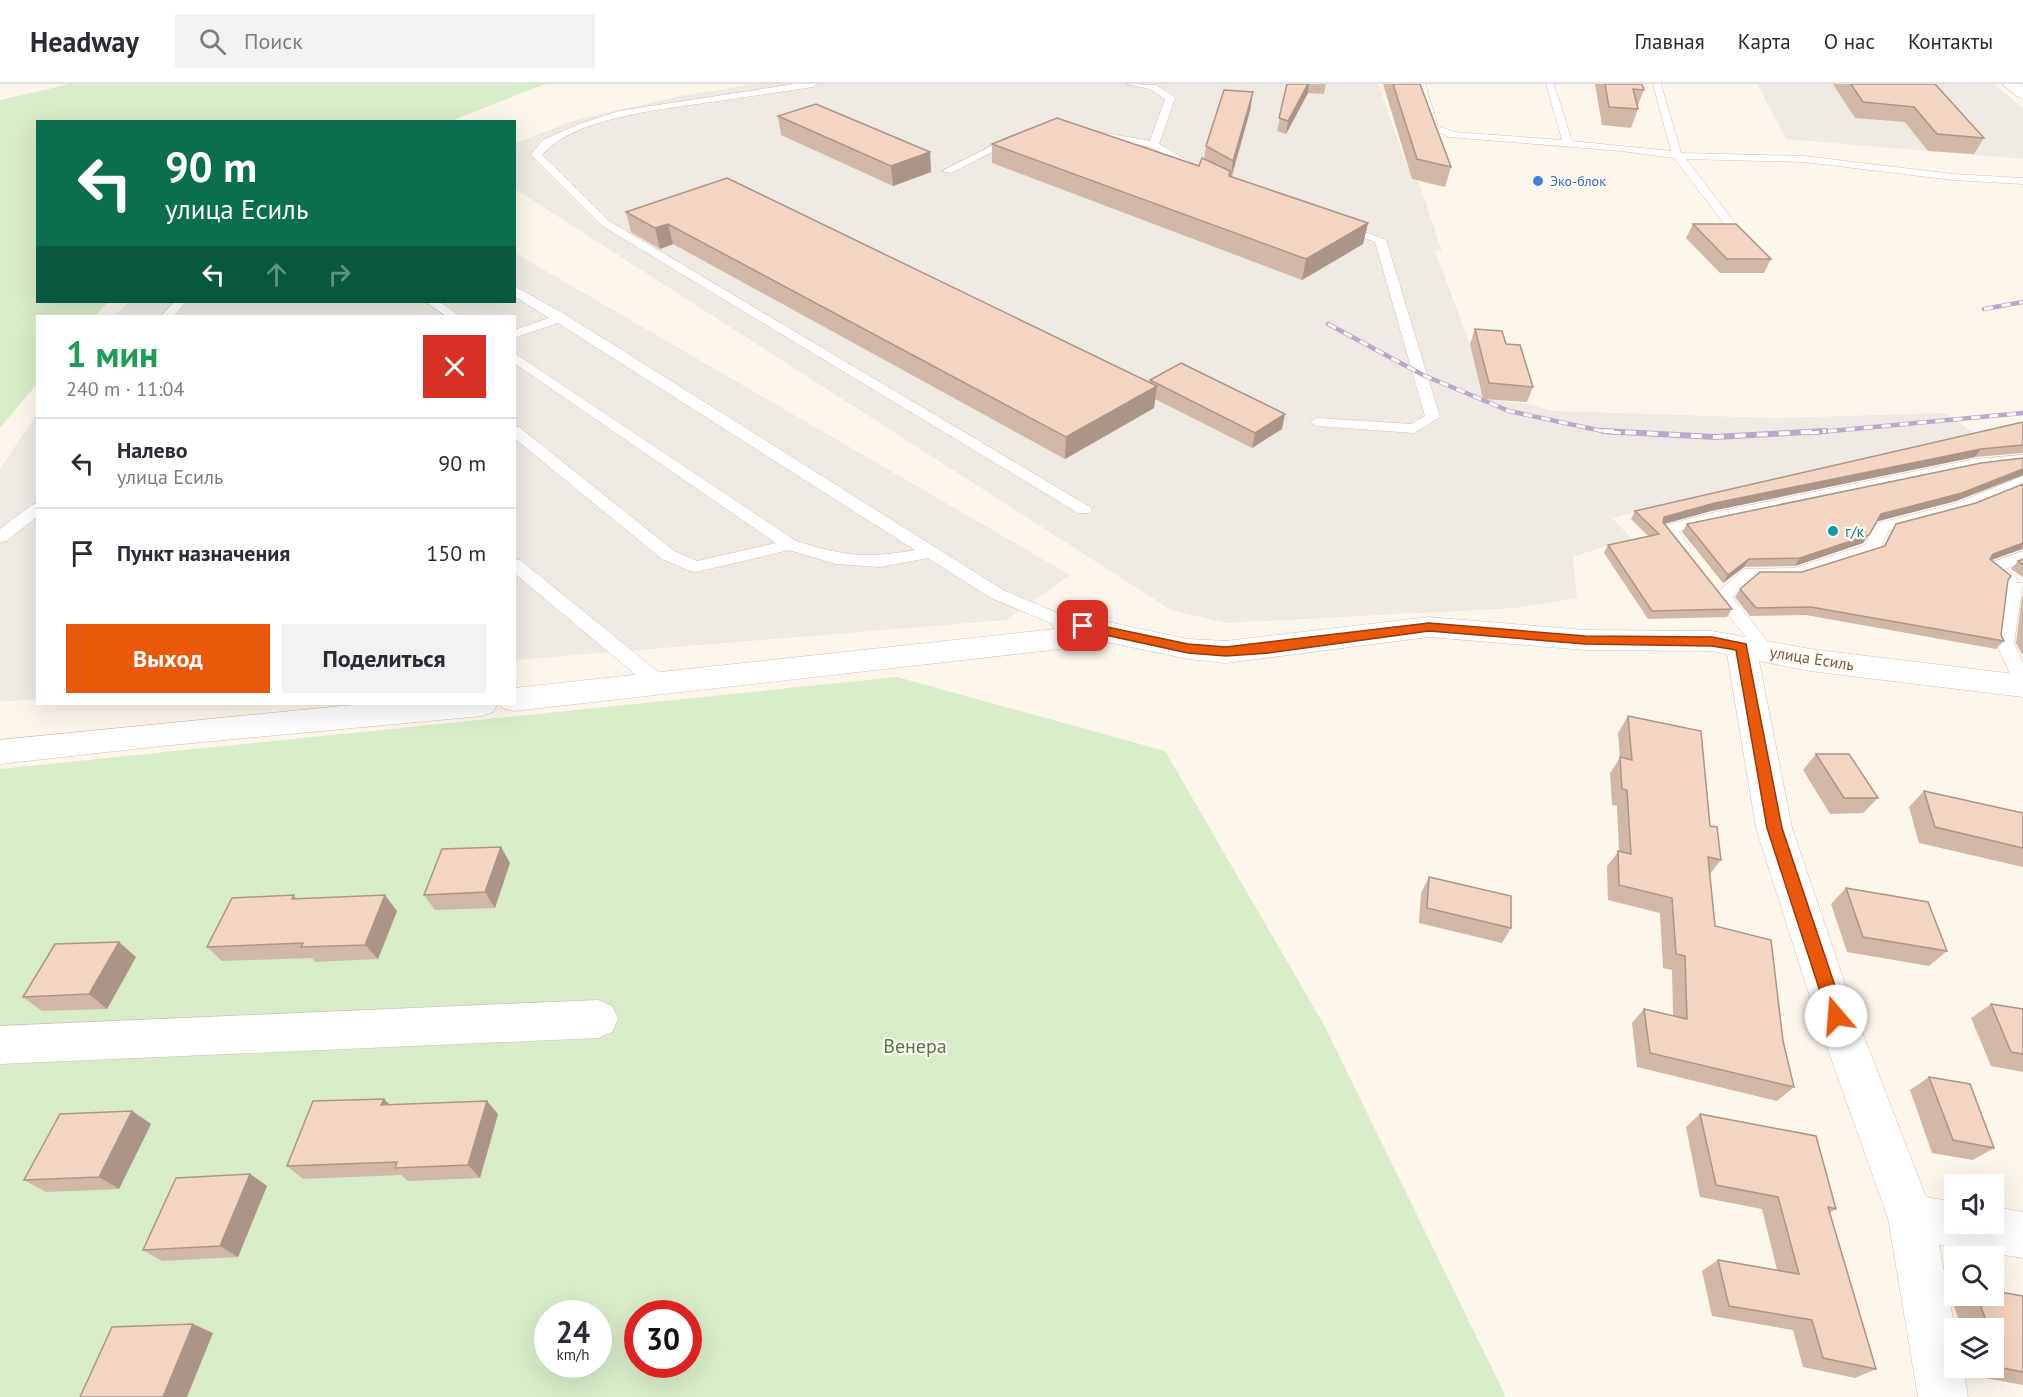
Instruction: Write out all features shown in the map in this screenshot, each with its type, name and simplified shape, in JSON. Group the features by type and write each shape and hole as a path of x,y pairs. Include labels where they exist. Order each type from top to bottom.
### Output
{"street":[{"path":"2010,84 2023,94"},
{"name":"улица Есиль","path":"1066,622 1188,649 1226,652 1429,627 1585,640 1712,641 1810,660 2023,684"},
{"path":"516,700 1116,633"},
{"path":"1754,649 1774,828 1836,1016 1911,1218 1943,1397"},
{"path":"0,752 418,707 461,705"},
{"path":"0,1045 598,1019"},
{"path":"1911,1218 2023,1235"}],"lane":[{"path":"813,84 622,114 582,126 547,142 537,155 605,223 1084,510"},
{"path":"1131,84 1153,87 1170,98 1154,145"},
{"path":"1421,84 1434,128 1452,135 1677,155 1804,159 1953,177 2023,182"},
{"path":"1550,84 1568,144"},
{"path":"1656,84 1677,155 1750,251"},
{"path":"1080,131 1154,145 1213,179"},
{"path":"947,171 1030,132"},
{"path":"1317,422 1414,429 1433,417 1424,375 1403,318 1380,240 1324,220"},
{"path":"516,291 997,594 1066,622"},
{"path":"168,315 179,303"},
{"path":"434,303 452,315"},
{"path":"516,333 561,318"},
{"path":"516,358 790,544 836,559 880,562 932,552"},
{"path":"516,432 668,555 696,567 790,544"},
{"path":"1695,562 1668,529 1711,518 1975,464 2023,459"},
{"path":"1754,649 1718,592 1750,573 1796,573 1872,548 1882,527 1963,506 2023,481"},
{"path":"0,537 36,510"},
{"path":"2023,556 1993,568 2023,587"},
{"path":"516,566 660,684"},
{"path":"2023,587 2012,588 2005,643 2023,684"}],"shaded area":[{"path":"754,84 1378,84 1412,179 1419,182 1442,252 1435,251 1470,344 1484,399 1528,404 1552,411 1775,418 1945,413 1975,434 1746,485 1612,518 1635,542 1603,547 1573,557 1577,598 1515,608 1227,623 1171,610 516,190 516,143 576,120 680,96"},
{"path":"1757,84 1994,84 2023,108 2023,159 1786,139"},
{"path":"516,254 1070,575 1006,620 516,660 516,315 115,315 128,303 516,303"},
{"path":"36,415 36,699 0,702 0,469"}],"green space":[{"path":"70,84 545,84 454,120 36,120 36,303 107,303 96,315 36,315 36,385 0,428 0,100"},
{"name":"Венера","path":"897,677 1165,751 1324,1025 1506,1397 0,1397 0,769"}],"building":[{"path":"1287,84 1308,84 1288,121 1279,118"},
{"path":"1393,84 1420,84 1451,167 1417,159"},
{"path":"1605,84 1642,84 1644,90 1633,89 1638,109 1609,107"},
{"path":"1851,84 1935,84 1984,138 1937,134 1914,107 1863,102"},
{"path":"1224,90 1253,92 1233,161 1206,146"},
{"path":"816,104 930,152 891,166 778,116"},
{"path":"1057,118 1199,166 1202,158 1230,171 1229,176 1368,223 1306,259 992,144"},
{"path":"727,178 1157,386 1066,437 668,224 655,228 626,212"},
{"path":"1693,224 1736,224 1771,259 1727,259"},
{"path":"1475,329 1502,331 1506,344 1520,345 1533,387 1489,383"},
{"path":"1181,363 1285,414 1255,433 1150,380"},
{"path":"2023,422 2023,445 1981,449 1715,503 1664,517 1663,522 1732,609 1652,611 1608,545 1659,534 1635,511"},
{"path":"2023,458 2023,469 1962,493 1881,514 1869,535 1800,558 1749,559 1728,575 1687,524 1981,463"},
{"path":"2023,484 2023,543 1993,554 1990,559 2011,576 2008,580 2001,635 2004,641 1811,607 1756,608 1740,589 1760,572 1802,572 1885,546 1896,524 1976,503"},
{"path":"1628,716 1701,731 1710,826 1717,827 1721,860 1708,857 1715,926 1771,940 1783,1041 1794,1087 1650,1053 1644,1009 1687,1019 1685,956 1676,954 1672,898 1619,885 1618,851 1631,854 1627,790 1622,789 1620,757 1632,760"},
{"path":"1816,754 1849,754 1878,798 1844,798"},
{"path":"1924,791 2023,813 2023,848 1935,827"},
{"path":"501,847 485,892 424,895 442,849"},
{"path":"1429,877 1511,896 1511,928 1427,908"},
{"path":"1846,888 1928,902 1947,951 1863,937"},
{"path":"294,895 292,899 385,895 365,945 301,947 303,943 207,947 232,898"},
{"path":"119,942 89,994 23,997 55,944"},
{"path":"1991,1004 2023,1009 2023,1054 2011,1052"},
{"path":"1929,1077 1970,1084 1994,1148 1953,1140"},
{"path":"384,1099 381,1105 487,1101 468,1165 395,1168 397,1162 287,1166 313,1101"},
{"path":"132,1111 99,1177 24,1180 60,1114"},
{"path":"1700,1114 1816,1136 1836,1209 1828,1207 1876,1369 1823,1358 1812,1320 1729,1306 1718,1260 1799,1274 1778,1197 1716,1185"},
{"path":"250,1174 220,1246 143,1250 176,1178"},
{"path":"2004,1293 2023,1296 2023,1372 2004,1368 2004,1318 1985,1318 1981,1306 2004,1306"},
{"path":"193,1324 163,1397 80,1397 112,1327"}],"railway":[{"path":"1984,309 2023,302"},
{"path":"1328,324 1423,375 1509,411 1607,432 1623,433"},
{"path":"1810,433 2023,413"},
{"path":"1603,431 1715,437 1826,431"}],"place":[{"name":"Эко-блок","path":"1538,181"},
{"name":"г/к","path":"1833,531"}],"route":[{"path":"1083,626 1188,649 1226,652 1429,627 1585,640 1712,641 1741,647 1755,710 1774,828 1836,1016"}]}
